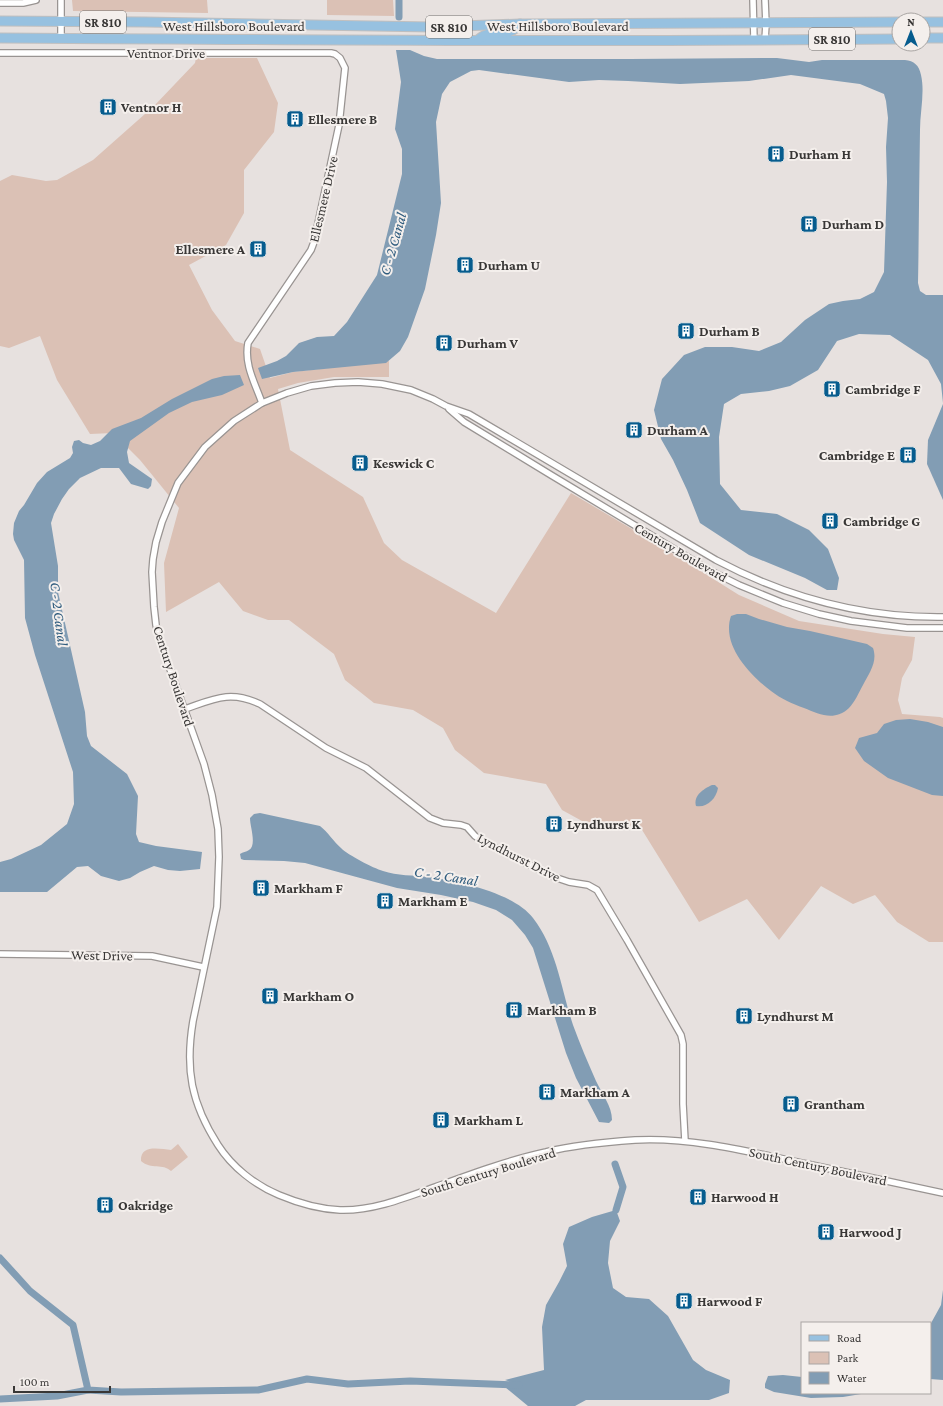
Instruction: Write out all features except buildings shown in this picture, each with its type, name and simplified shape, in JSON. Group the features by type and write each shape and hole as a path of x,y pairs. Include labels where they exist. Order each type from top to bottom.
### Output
{"main road":[{"name":"West Hillsboro Boulevard","path":"0,21 432,27 520,24 766,24 891,22"},
{"path":"931,22 943,22"},
{"path":"478,40 484,34 507,33 515,30 520,24"},
{"name":"West Hillsboro Boulevard","path":"0,38 281,40 891,39"},
{"path":"931,38 943,38"}],"street":[{"path":"0,3 24,3 36,0"},
{"path":"61,0 61,38"},
{"path":"753,0 754,40"},
{"path":"765,0 765,40"},
{"name":"Ventnor Drive","path":"0,53 331,53"},
{"name":"Ellesmere Drive","path":"262,403 248,365 246,353 248,343 311,250 314,242 339,125 345,68 340,58 331,53"},
{"name":"Century Boulevard","path":"189,1057 192,1027 203,967 212,933 218,891 218,829 212,795 204,764 161,644 156,624 152,572 156,542 178,483 205,447 234,421 262,403 287,393 311,386 335,383 358,382 389,385 411,390 446,406 469,414 716,560 744,575 787,592 822,603 853,610 901,616 943,617"},
{"name":"Century Boulevard","path":"446,406 464,422 702,566 739,586 783,603 819,614 851,621 907,628 943,628"},
{"name":"Lyndhurst Drive","path":"185,709 227,696 239,696 249,699 260,704 326,748 366,768 430,818 443,824 461,825 467,827 475,836 484,842 554,877 569,882 588,885 597,890 681,1036 683,1044 683,1104 685,1141"},
{"name":"West Drive","path":"0,954 152,956 203,967"},
{"name":"South Century Boulevard","path":"189,1057 192,1086 197,1103 205,1123 222,1151 233,1164 258,1184 285,1198 313,1206 341,1210 367,1208 402,1199 490,1168 546,1151 637,1140 685,1141 730,1147 943,1193"}],"green space":[{"path":"72,0 207,0 208,13 73,11"},
{"path":"327,0 393,0 394,16 327,15"},
{"path":"196,58 257,58 278,103 274,132 244,170 244,213 226,245 189,265 212,310 235,341 260,349 270,378 293,372 389,361 389,377 334,377 298,383 278,389 290,450 363,497 384,543 402,560 496,613 571,493 659,545 739,595 799,621 883,634 915,637 912,660 902,678 898,700 902,714 943,718 943,942 929,942 897,922 875,895 853,904 821,886 779,940 747,899 699,922 639,825 593,827 562,810 546,784 484,773 455,750 443,728 413,710 374,703 345,680 334,654 289,620 268,620 243,611 219,582 166,612 164,563 179,508 140,460 113,433 90,434 57,380 40,336 9,348 0,346 0,181 12,175 46,181 57,180 93,160 154,106 195,63"},
{"path":"178,1144 188,1157 171,1171 164,1167 145,1164 141,1161 144,1152 147,1150 171,1150"}],"water":[{"path":"396,50 410,50 424,56 437,59 777,58 809,62 822,60 905,60 911,61 917,66 921,75 923,88 920,130 918,283 920,291 926,295 943,295 943,403 941,384 928,360 890,335 859,334 837,341 818,370 790,386 769,391 741,394 724,404 719,437 720,484 741,510 777,514 809,530 828,549 839,578 837,590 827,590 805,578 749,555 700,523 687,490 661,439 654,410 662,379 684,355 705,347 732,347 759,351 781,342 805,320 829,304 860,299 874,292 884,272 887,182 886,147 888,118 884,94 860,84 791,75 749,81 680,84 599,80 569,82 479,70 471,71 450,82 442,94 436,122 441,203 436,235 425,289 408,337 400,351 386,363 293,372 262,379 258,368 286,356 299,343 317,337 334,336 347,322 377,275 402,174 402,149 395,129 401,82"},
{"path":"240,375 244,385 222,395 192,402 169,413 130,441 127,452 129,463 152,479 151,486 148,489 131,484 119,468 101,468 80,478 69,489 54,514 51,523 58,566 58,592 85,712 87,736 91,746 127,774 138,796 136,834 139,842 156,846 202,852 200,869 180,871 168,870 154,866 130,878 119,881 101,876 88,866 77,867 47,892 0,892 0,862 11,859 41,845 67,824 74,804 73,772 35,655 25,618 24,560 14,540 13,534 14,523 19,511 37,483 47,472 70,458 73,453 72,447 74,441 79,440 83,443 91,445 100,441 112,429 141,418 172,399 212,379 224,376"},
{"path":"943,404 943,500 927,464 928,440"},
{"path":"746,614 787,627 867,644 873,648 874,663 851,706 838,715 826,716 791,703 771,691 754,677 746,668 734,648 730,638 729,627 731,616"},
{"path":"910,719 928,722 943,727 943,796 932,795 888,778 864,761 855,748 859,738 877,733 884,724 896,720"},
{"path":"712,785 715,785 718,788 713,799 704,806 696,806 695,802 697,796"},
{"path":"260,813 320,826 344,851 361,861 388,873 423,876 470,885 500,895 524,909 533,918 548,943 558,970 573,1025 596,1081 609,1105 612,1120 609,1123 599,1122 576,1078 566,1053 533,948 525,935 512,920 496,910 473,902 397,888 305,863 241,859 240,854 249,850 253,844 250,818 254,814"},
{"path":"616,1210 620,1221 610,1241 608,1263 613,1288 626,1297 649,1299 668,1316 693,1360 706,1370 730,1380 729,1393 709,1400 586,1400 575,1406 528,1406 505,1387 519,1385 505,1380 544,1370 542,1327 546,1305 567,1266 563,1244 569,1227 592,1217"},
{"path":"943,1290 943,1380 931,1379 931,1323 941,1305"},
{"path":"783,1375 801,1377 801,1394 861,1394 843,1397 811,1398 774,1392 765,1388 768,1376"}],"waterway":[{"name":"C - 2 Canal","path":"399,0 399,17"},
{"name":"C - 2 Canal","path":"615,1164 623,1187 616,1210"},
{"path":"0,1258 30,1291 73,1325 88,1390 121,1392 258,1390 307,1379 348,1384 410,1381 519,1385"},
{"path":"0,1399 57,1396 88,1390"}],"place":[{"name":"Ventnor H","path":"108,107"},
{"name":"Ellesmere B","path":"295,119"},
{"name":"Durham H","path":"776,154"},
{"name":"Durham D","path":"809,224"},
{"name":"Ellesmere A","path":"258,249"},
{"name":"Durham U","path":"465,265"},
{"name":"Durham B","path":"686,331"},
{"name":"Durham V","path":"444,343"},
{"name":"Cambridge F","path":"832,389"},
{"name":"Durham A","path":"634,430"},
{"name":"Cambridge E","path":"908,455"},
{"name":"Keswick C","path":"360,463"},
{"name":"Cambridge G","path":"830,521"},
{"name":"Lyndhurst K","path":"554,824"},
{"name":"Markham F","path":"261,888"},
{"name":"Markham E","path":"385,901"},
{"name":"Markham O","path":"270,996"},
{"name":"Markham B","path":"514,1010"},
{"name":"Lyndhurst M","path":"744,1016"},
{"name":"Markham A","path":"547,1092"},
{"name":"Grantham","path":"791,1104"},
{"name":"Markham L","path":"441,1120"},
{"name":"Harwood H","path":"698,1197"},
{"name":"Oakridge","path":"105,1205"},
{"name":"Harwood J","path":"826,1232"},
{"name":"Harwood F","path":"684,1301"}]}
